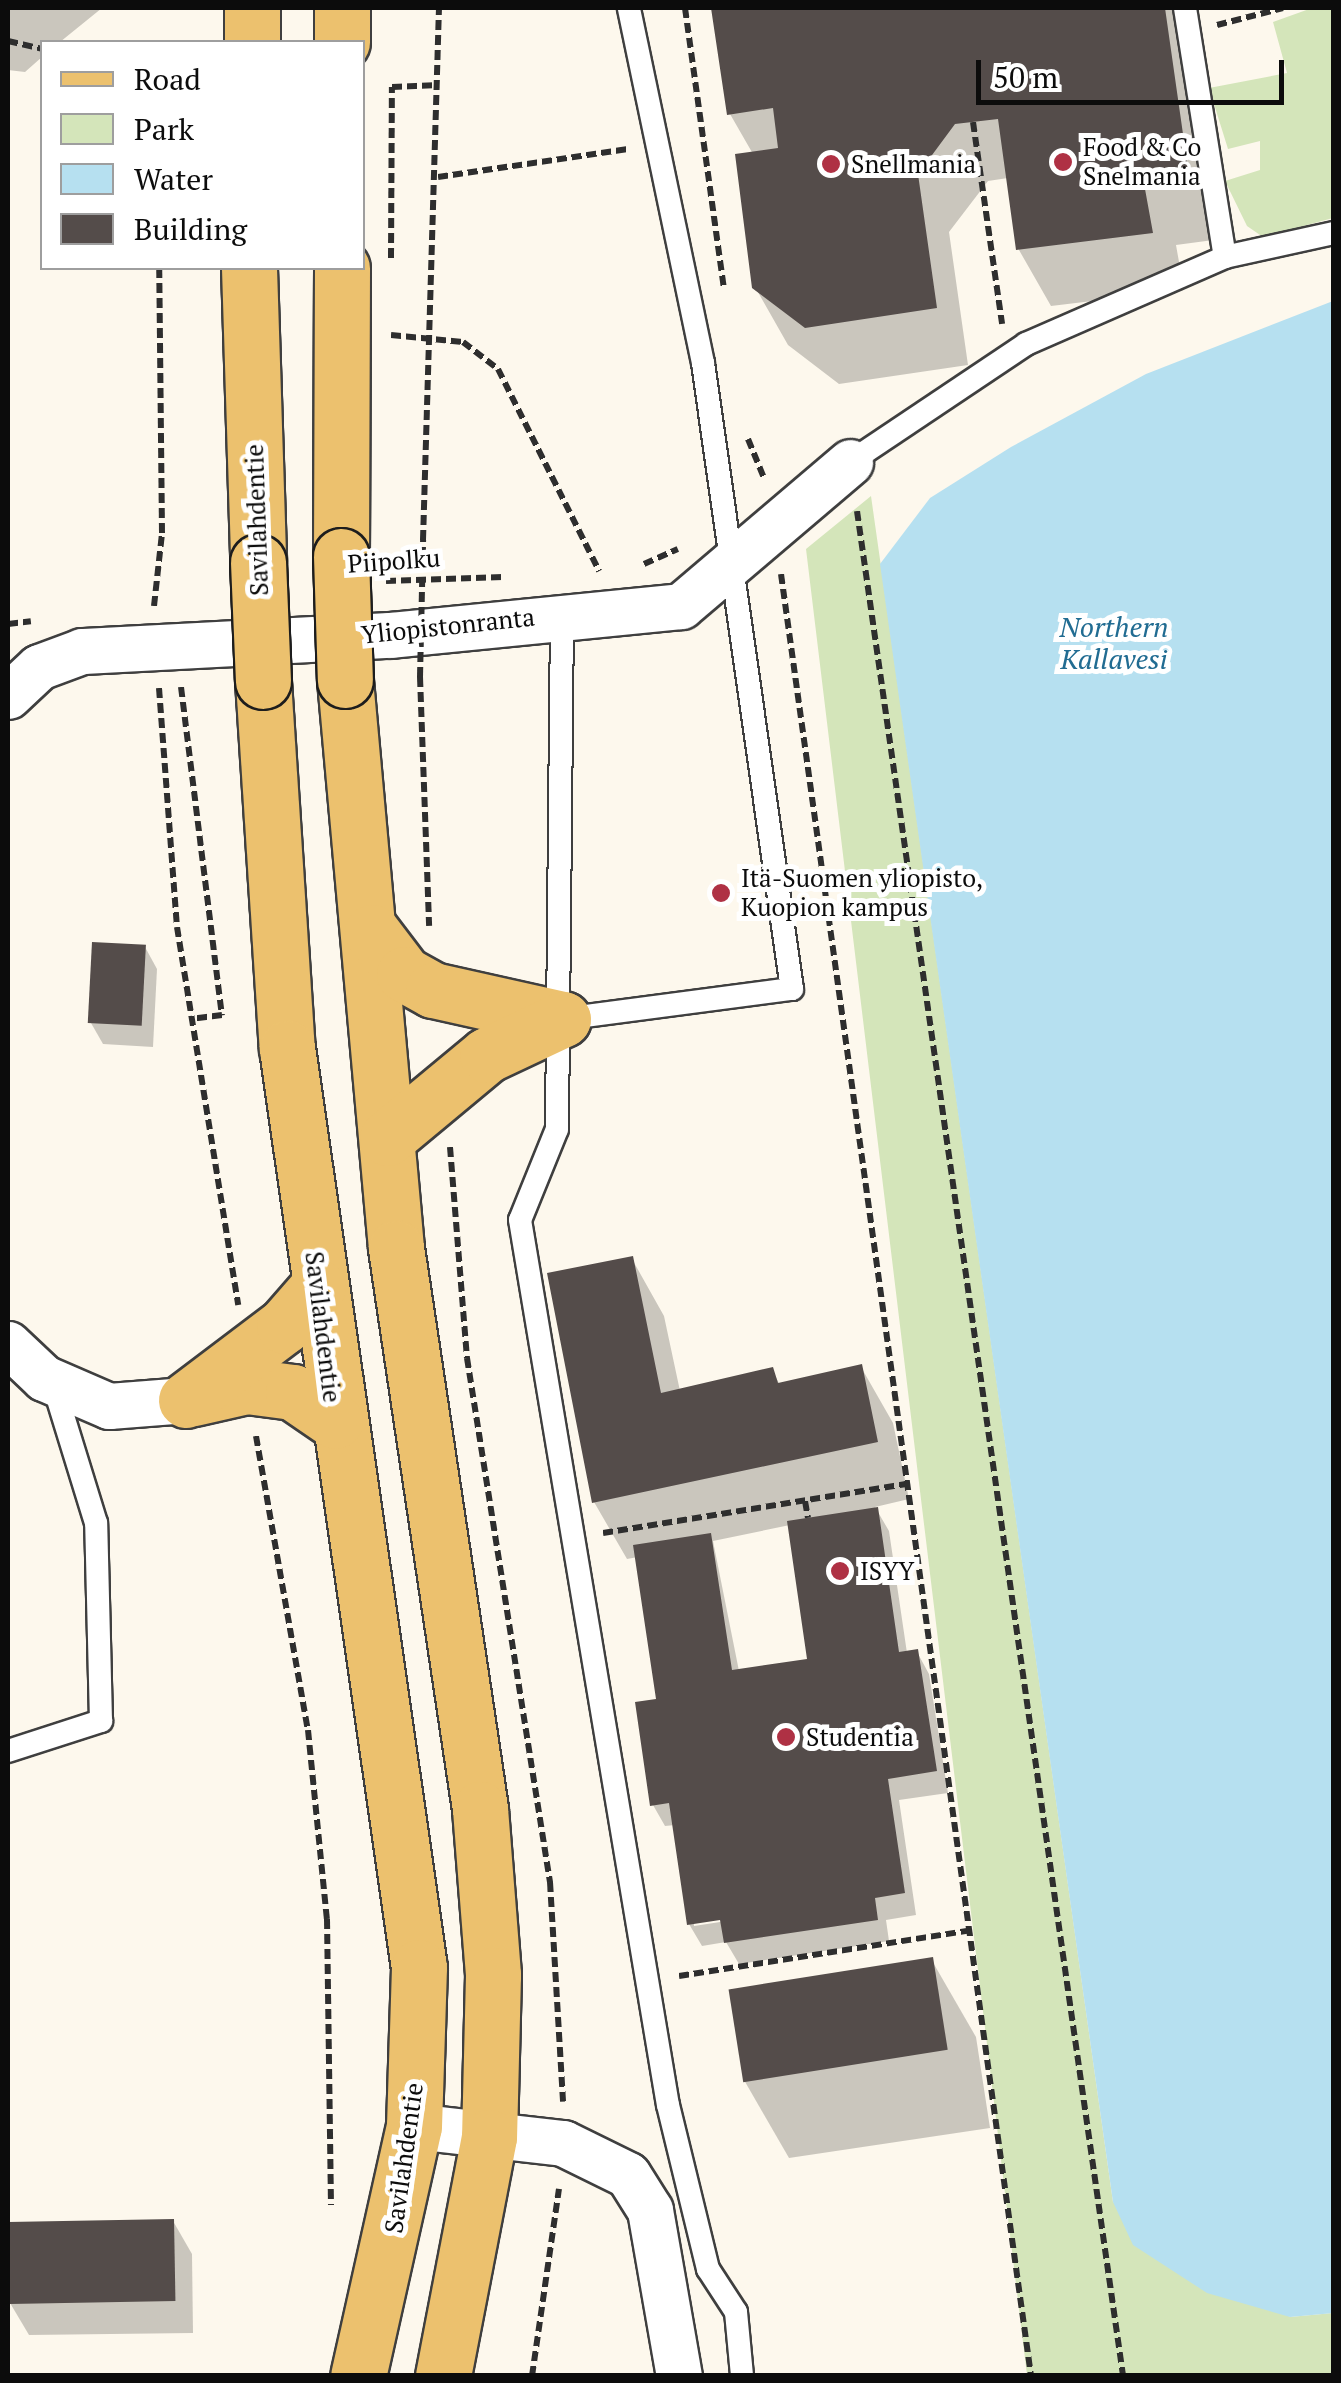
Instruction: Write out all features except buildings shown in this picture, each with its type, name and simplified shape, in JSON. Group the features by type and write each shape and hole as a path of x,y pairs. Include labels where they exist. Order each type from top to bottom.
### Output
{"main road":[{"path":"252,8 252,40"},
{"path":"342,8 342,40"},
{"path":"366,266 360,569 345,680 372,932 387,1138 480,1809 493,1976 489,2137 443,2376"},
{"name":"Savilahdentie","path":"249,270 274,919 335,1421 412,1883 414,2126 358,2376"},
{"path":"372,932 404,974 434,990 563,1019"},
{"path":"387,1138 487,1055 563,1019"},
{"path":"186,1400 284,1326 318,1287"},
{"path":"186,1400 247,1386 293,1392 335,1421"}],"street":[{"name":"Yliopistonranta","path":"8,696 39,667 82,650 391,635 572,596 681,606 727,547 774,524 850,462"},
{"path":"8,1344 53,1382 109,1406 186,1400"},
{"path":"414,2126 563,2143 628,2175 650,2210 679,2376"}],"lane":[{"path":"563,1019 792,989 664,144 628,8"},
{"path":"1187,18 1225,257"},
{"path":"850,462 1026,344 1225,257 1334,234"},
{"path":"572,596 557,1129 520,1220 689,2203 708,2268 736,2312 742,2376"},
{"path":"8,1751 101,1721 96,1523 53,1382"}],"path":[{"path":"434,990 420,677 429,342 438,177 440,8"},
{"path":"685,8 724,294"},
{"path":"1187,18 1284,8"},
{"path":"8,41 40,48"},
{"path":"366,266 392,87 438,85"},
{"path":"973,122 1004,330"},
{"path":"438,177 704,137"},
{"path":"154,606 162,533 159,270"},
{"path":"391,321 391,340 480,348 498,369 601,576"},
{"path":"742,424 774,524 906,1484 974,1930 1030,2376"},
{"path":"850,462 1123,2376"},
{"path":"627,571 727,547"},
{"name":"Piipolku","path":"360,569 523,577"},
{"path":"572,596 601,576 614,574"},
{"path":"136,608 170,604"},
{"path":"8,624 44,620"},
{"path":"183,686 222,1015 190,1019"},
{"path":"445,1088 467,1358 550,1882 563,2143 532,2376"},
{"path":"572,1538 906,1484"},
{"path":"805,1500 808,1518"},
{"path":"648,1981 974,1930"}],"green space":[{"path":"1312,8 1333,8 1333,218 1263,237 1247,226 1225,181 1260,170 1260,141 1228,149 1209,88 1287,73 1273,22"},
{"path":"871,496 1113,2202 1290,2317 1333,2313 1333,2375 1027,2375 806,549"}],"water":[{"name":"Northern Kallavesi","path":"1333,301 1334,2313 1290,2317 1207,2293 1133,2245 1113,2202 880,564 930,498 1011,447 1146,374"}],"place":[{"name":"Food & Co Snelmania","path":"1063,162"},
{"name":"Snellmania","path":"831,164"},
{"name":"Itä-Suomen yliopisto, Kuopion kampus","path":"721,893"},
{"name":"ISYY","path":"840,1571"},
{"name":"Studentia","path":"786,1737"}]}
